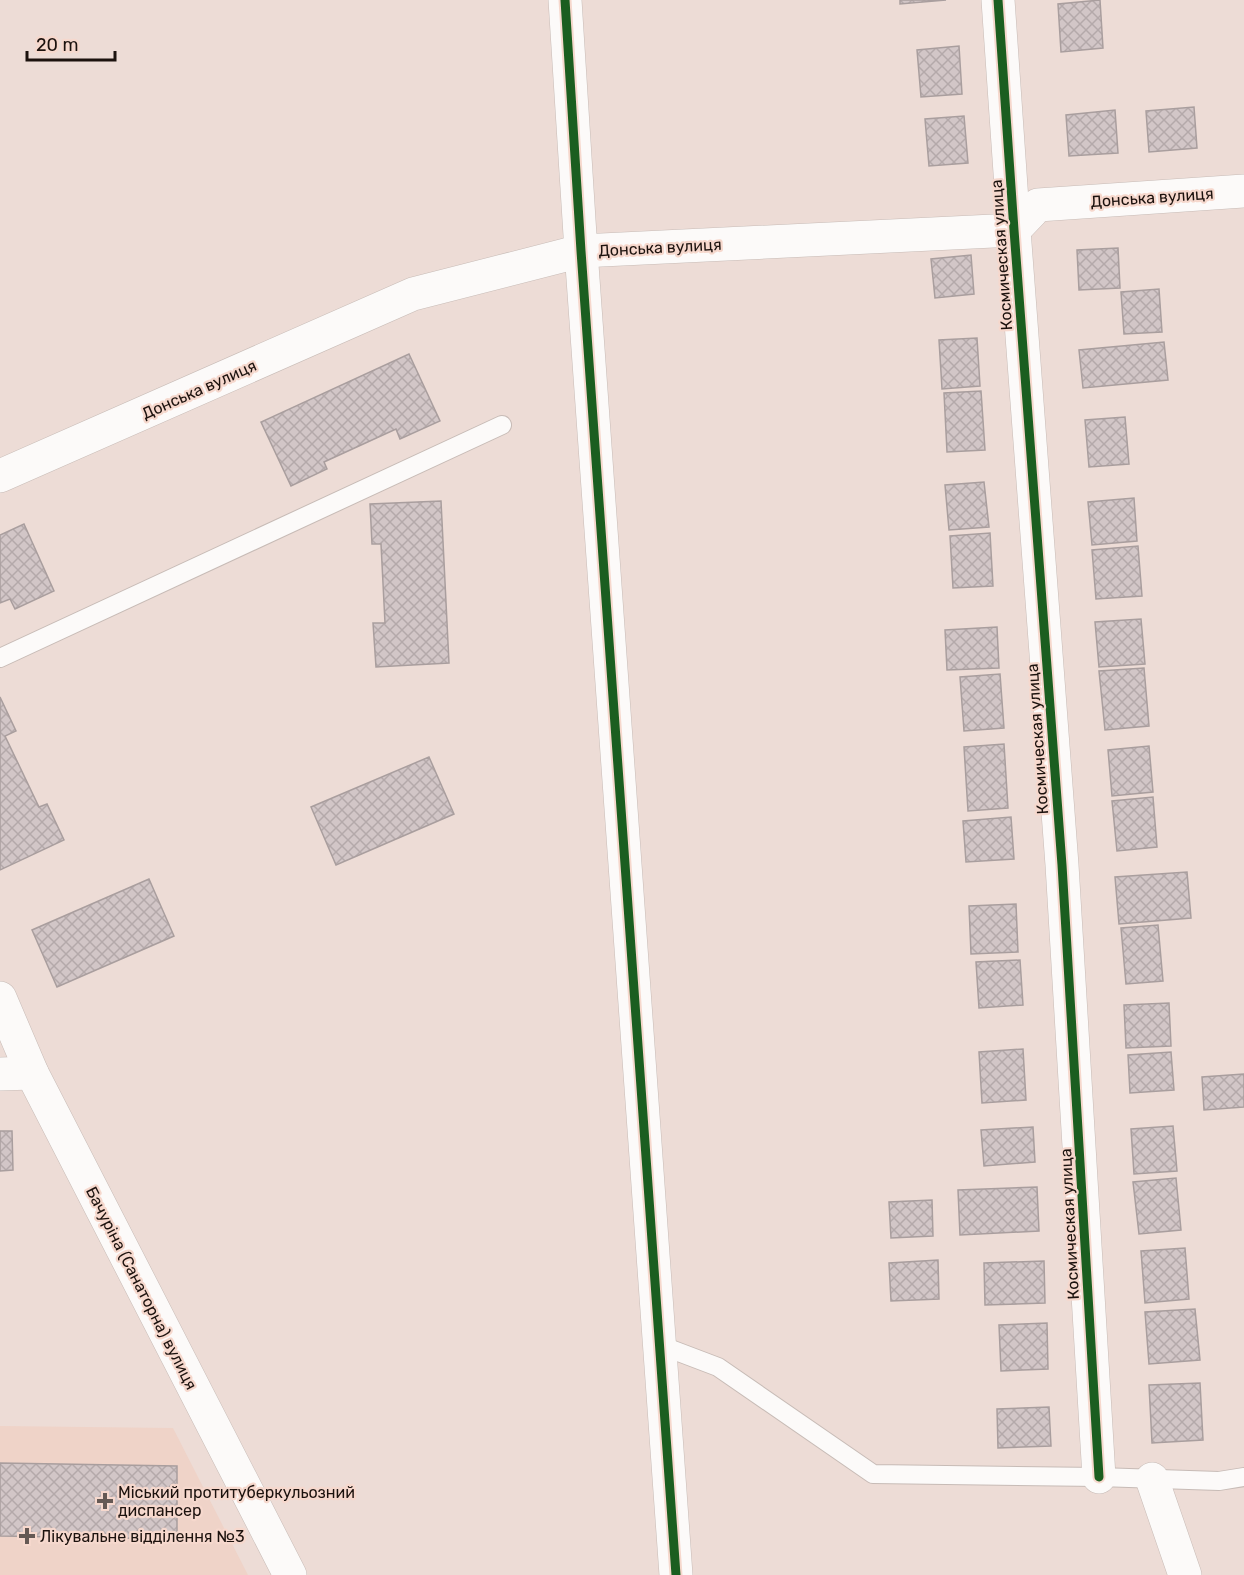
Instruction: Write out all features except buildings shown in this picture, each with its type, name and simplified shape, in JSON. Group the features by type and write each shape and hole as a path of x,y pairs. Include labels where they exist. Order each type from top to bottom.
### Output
{"street":[{"path":"565,0 676,1575"},
{"name":"Космическая улица","path":"998,0 1062,865 1099,1477"},
{"name":"Донська вулиця","path":"0,476 413,294 581,251 1014,230 1038,205 1244,191"},
{"name":"Бачуріна (Санаторна) вулиця","path":"0,998 16,1074 290,1575"},
{"path":"1152,1479 1185,1575"}],"lane":[{"path":"0,658 502,424"},
{"path":"660,1346 718,1367 873,1474 1219,1481 1244,1478"}],"shaded area":[{"name":"Міський протитуберкульозний диспансер","path":"0,1426 173,1428 248,1575 0,1575"}],"cycle path":[{"path":"565,0 676,1575"},
{"path":"998,0 1062,865 1099,1477"}],"place":[{"name":"Міський протитуберкульозний диспансер","path":"105,1501"},
{"name":"Лікувальне відділення №3","path":"27,1536"}]}
